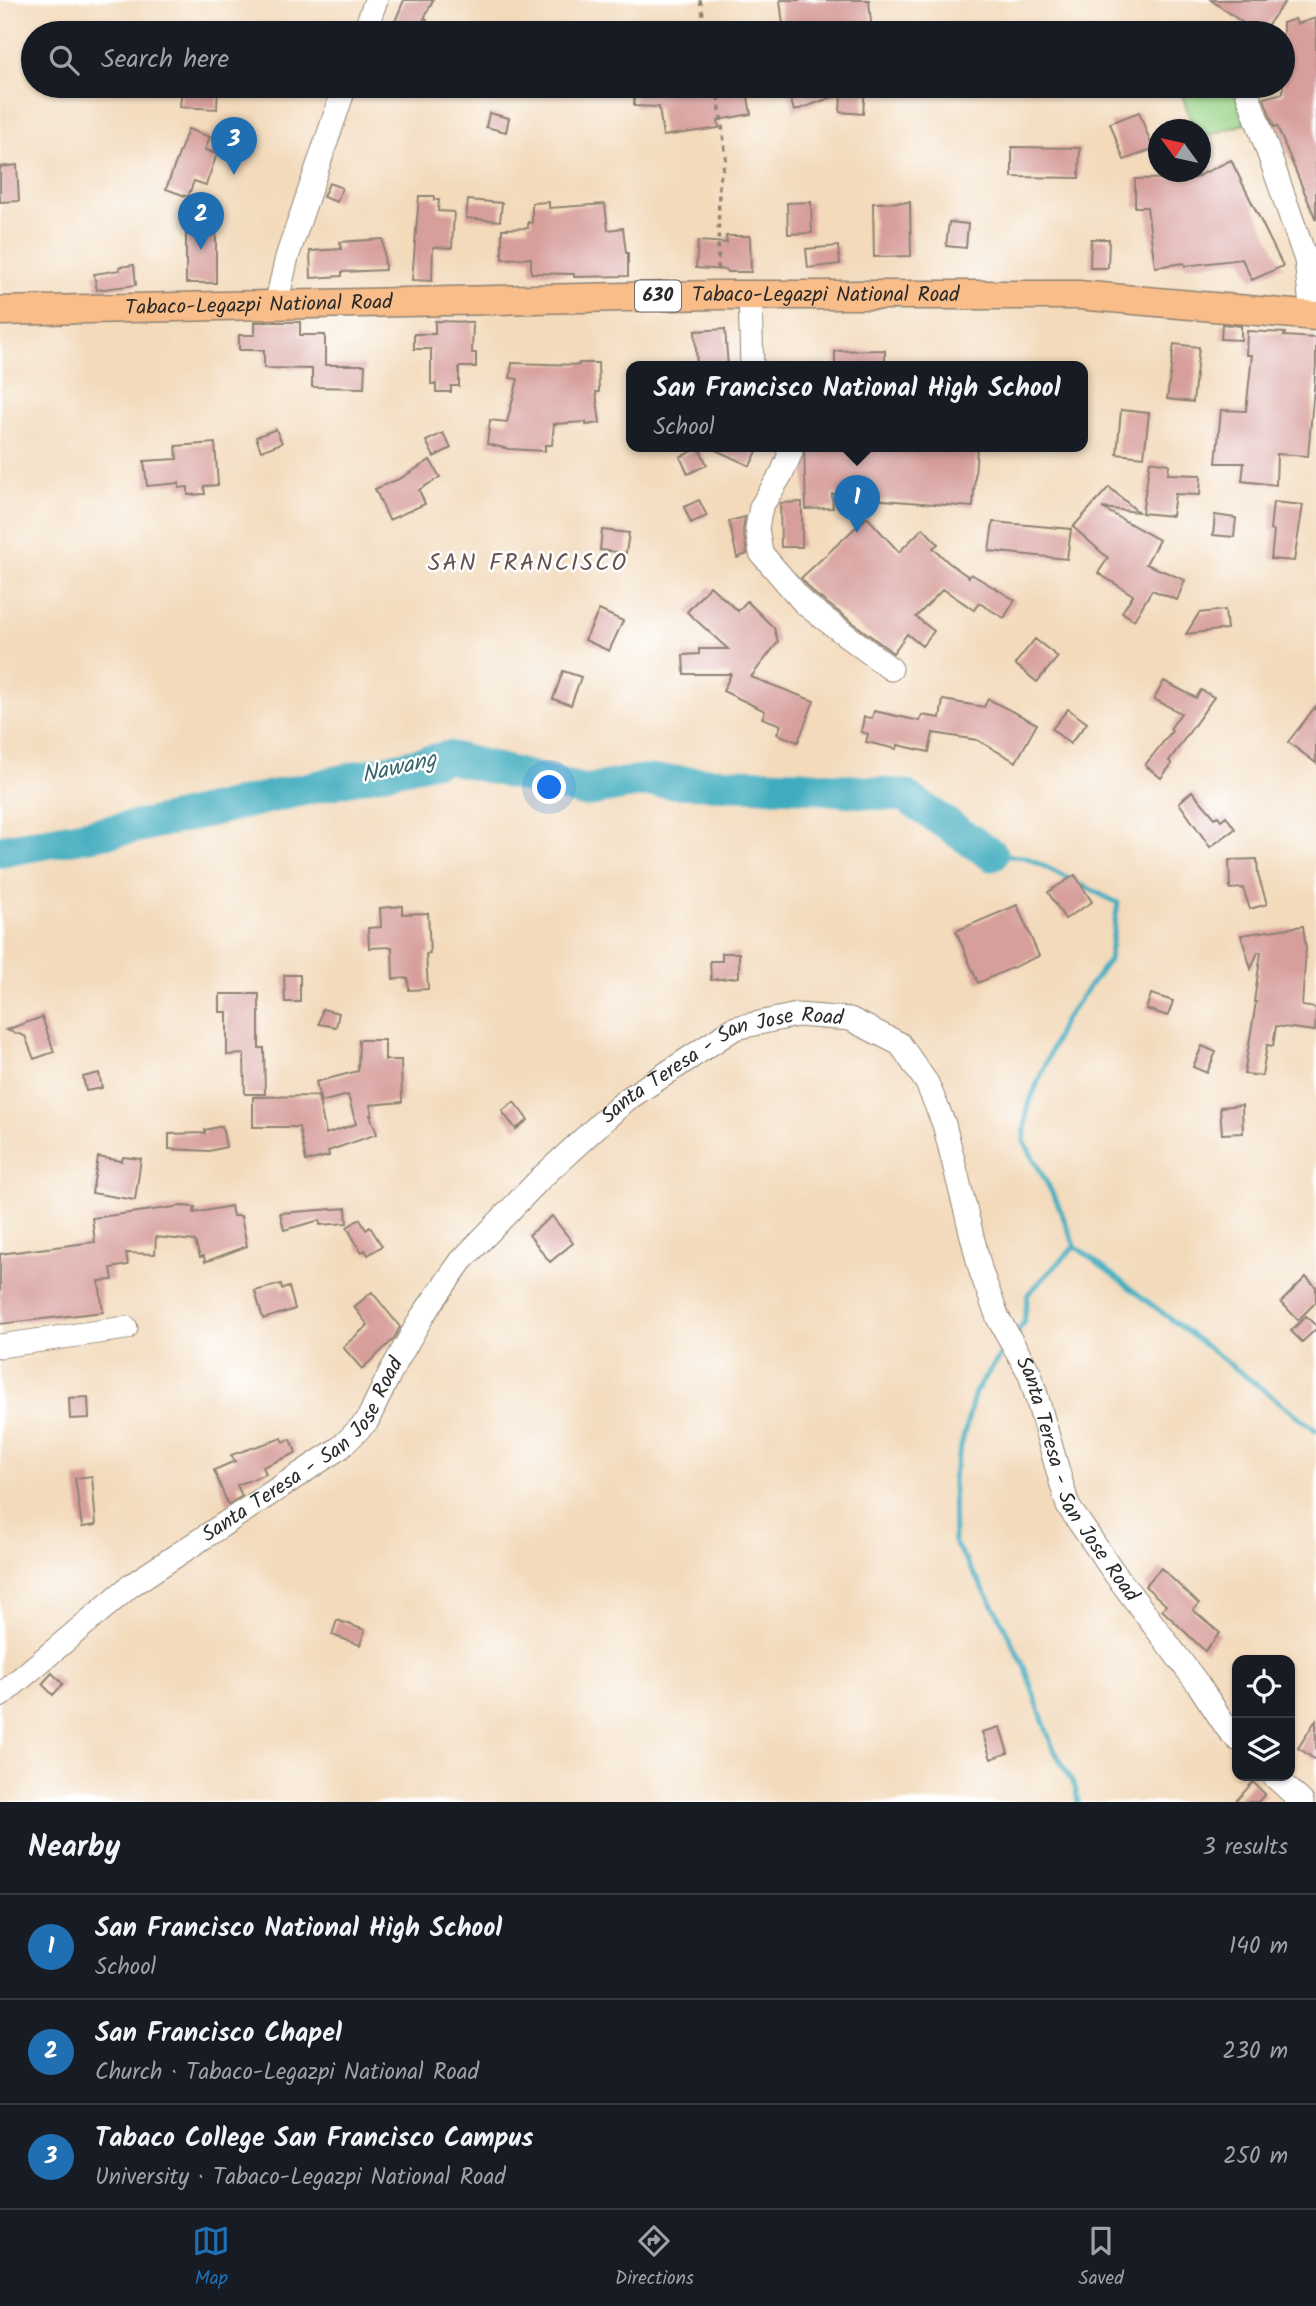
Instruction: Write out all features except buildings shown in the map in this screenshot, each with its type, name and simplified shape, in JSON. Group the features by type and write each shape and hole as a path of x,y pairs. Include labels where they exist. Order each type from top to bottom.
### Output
{"main road":[{"name":"Tabaco-Legazpi National Road","path":"0,312 718,295 1078,295 1314,316"}],"street":[{"path":"368,21 376,0"},
{"path":"276,305 287,257 341,98"},
{"path":"1249,98 1306,260 1314,316"},
{"path":"750,295 752,361"},
{"path":"791,452 761,508 757,528 761,553 805,604 891,669"},
{"name":"Santa Teresa - San Jose Road","path":"0,1696 130,1586 341,1447 368,1421 390,1373 423,1315 461,1261 542,1177 626,1100 734,1028 797,1015 850,1019 900,1044 927,1083 944,1124 981,1272 998,1318 1030,1374 1068,1506 1232,1734"},
{"path":"0,1346 125,1328"},
{"path":"1279,1781 1302,1802"}],"path":[{"path":"700,0 704,21"},
{"path":"718,98 726,158 719,181 718,295"}],"green space":[{"path":"1183,98 1237,98 1246,123 1211,135 1211,119 1191,119"}],"waterway":[{"name":"Nawang","path":"0,851 145,825 448,757 585,791 642,781 801,786 905,796 992,855"},
{"path":"992,855 1025,857 1118,903 1109,960 1063,1022 1027,1108 1024,1141 1057,1202 1075,1246 1028,1294 1024,1322 1014,1337"},
{"path":"1075,1246 1316,1430"},
{"path":"1006,1347 975,1392 953,1478 954,1542 996,1610 1024,1666 1052,1746 1075,1787 1078,1802"}],"place":[{"name":"Tabaco College San Francisco Campus","path":"234,175"},
{"name":"San Francisco Chapel","path":"201,250"},
{"name":"San Francisco National High School","path":"857,533"}],"district":[{"name":"SAN FRANCISCO","path":"528,563"}]}
